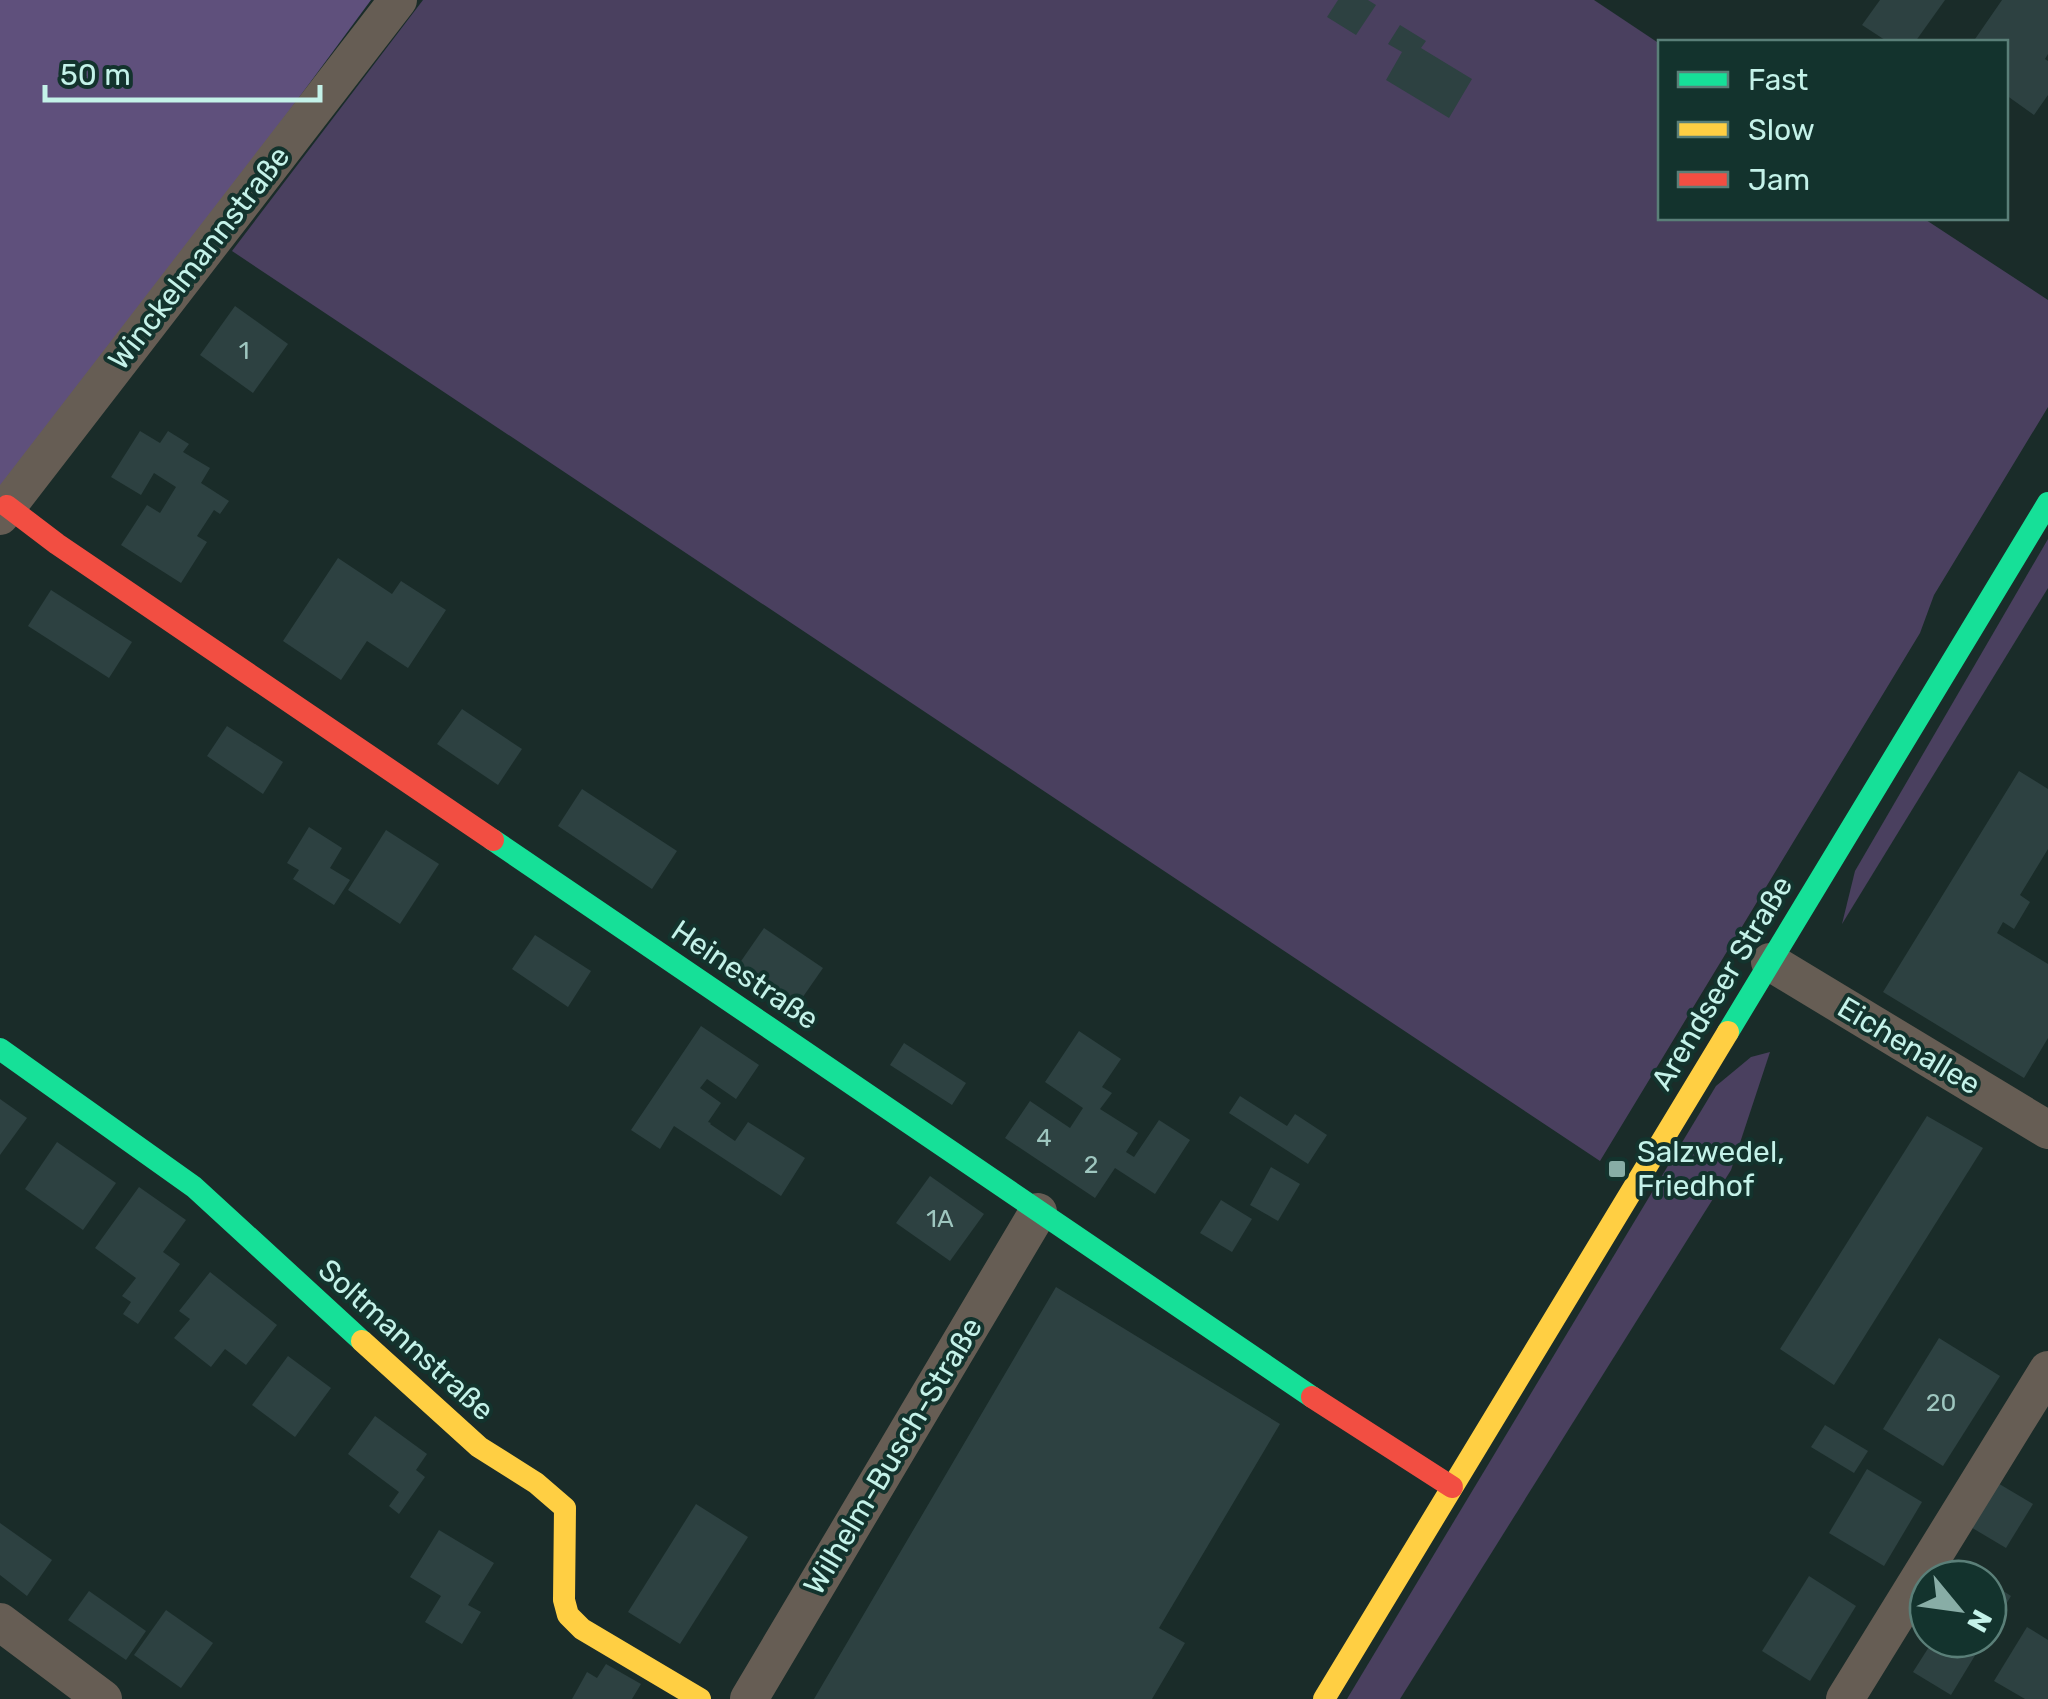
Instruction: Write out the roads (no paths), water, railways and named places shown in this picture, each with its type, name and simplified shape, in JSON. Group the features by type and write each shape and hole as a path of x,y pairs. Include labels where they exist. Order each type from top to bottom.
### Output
{"street":[{"name":"Winckelmannstraße","path":"4,511 398,0"},
{"name":"Arendseer Straße","path":"1324,1699 2048,503"},
{"name":"Heinestraße","path":"4,511 1352,1424 1452,1487"},
{"name":"Eichenallee","path":"1770,962 2048,1130"},
{"name":"Soltmannstraße","path":"0,1049 194,1187 479,1447 555,1495 564,1508 564,1600 568,1615 582,1629 700,1699"},
{"name":"Wilhelm-Busch-Straße","path":"749,1699 1038,1212"},
{"path":"1846,1699 2048,1370"},
{"path":"0,1622 103,1699"}],"place":[{"name":"Salzwedel, Friedhof","path":"1617,1169"}]}
